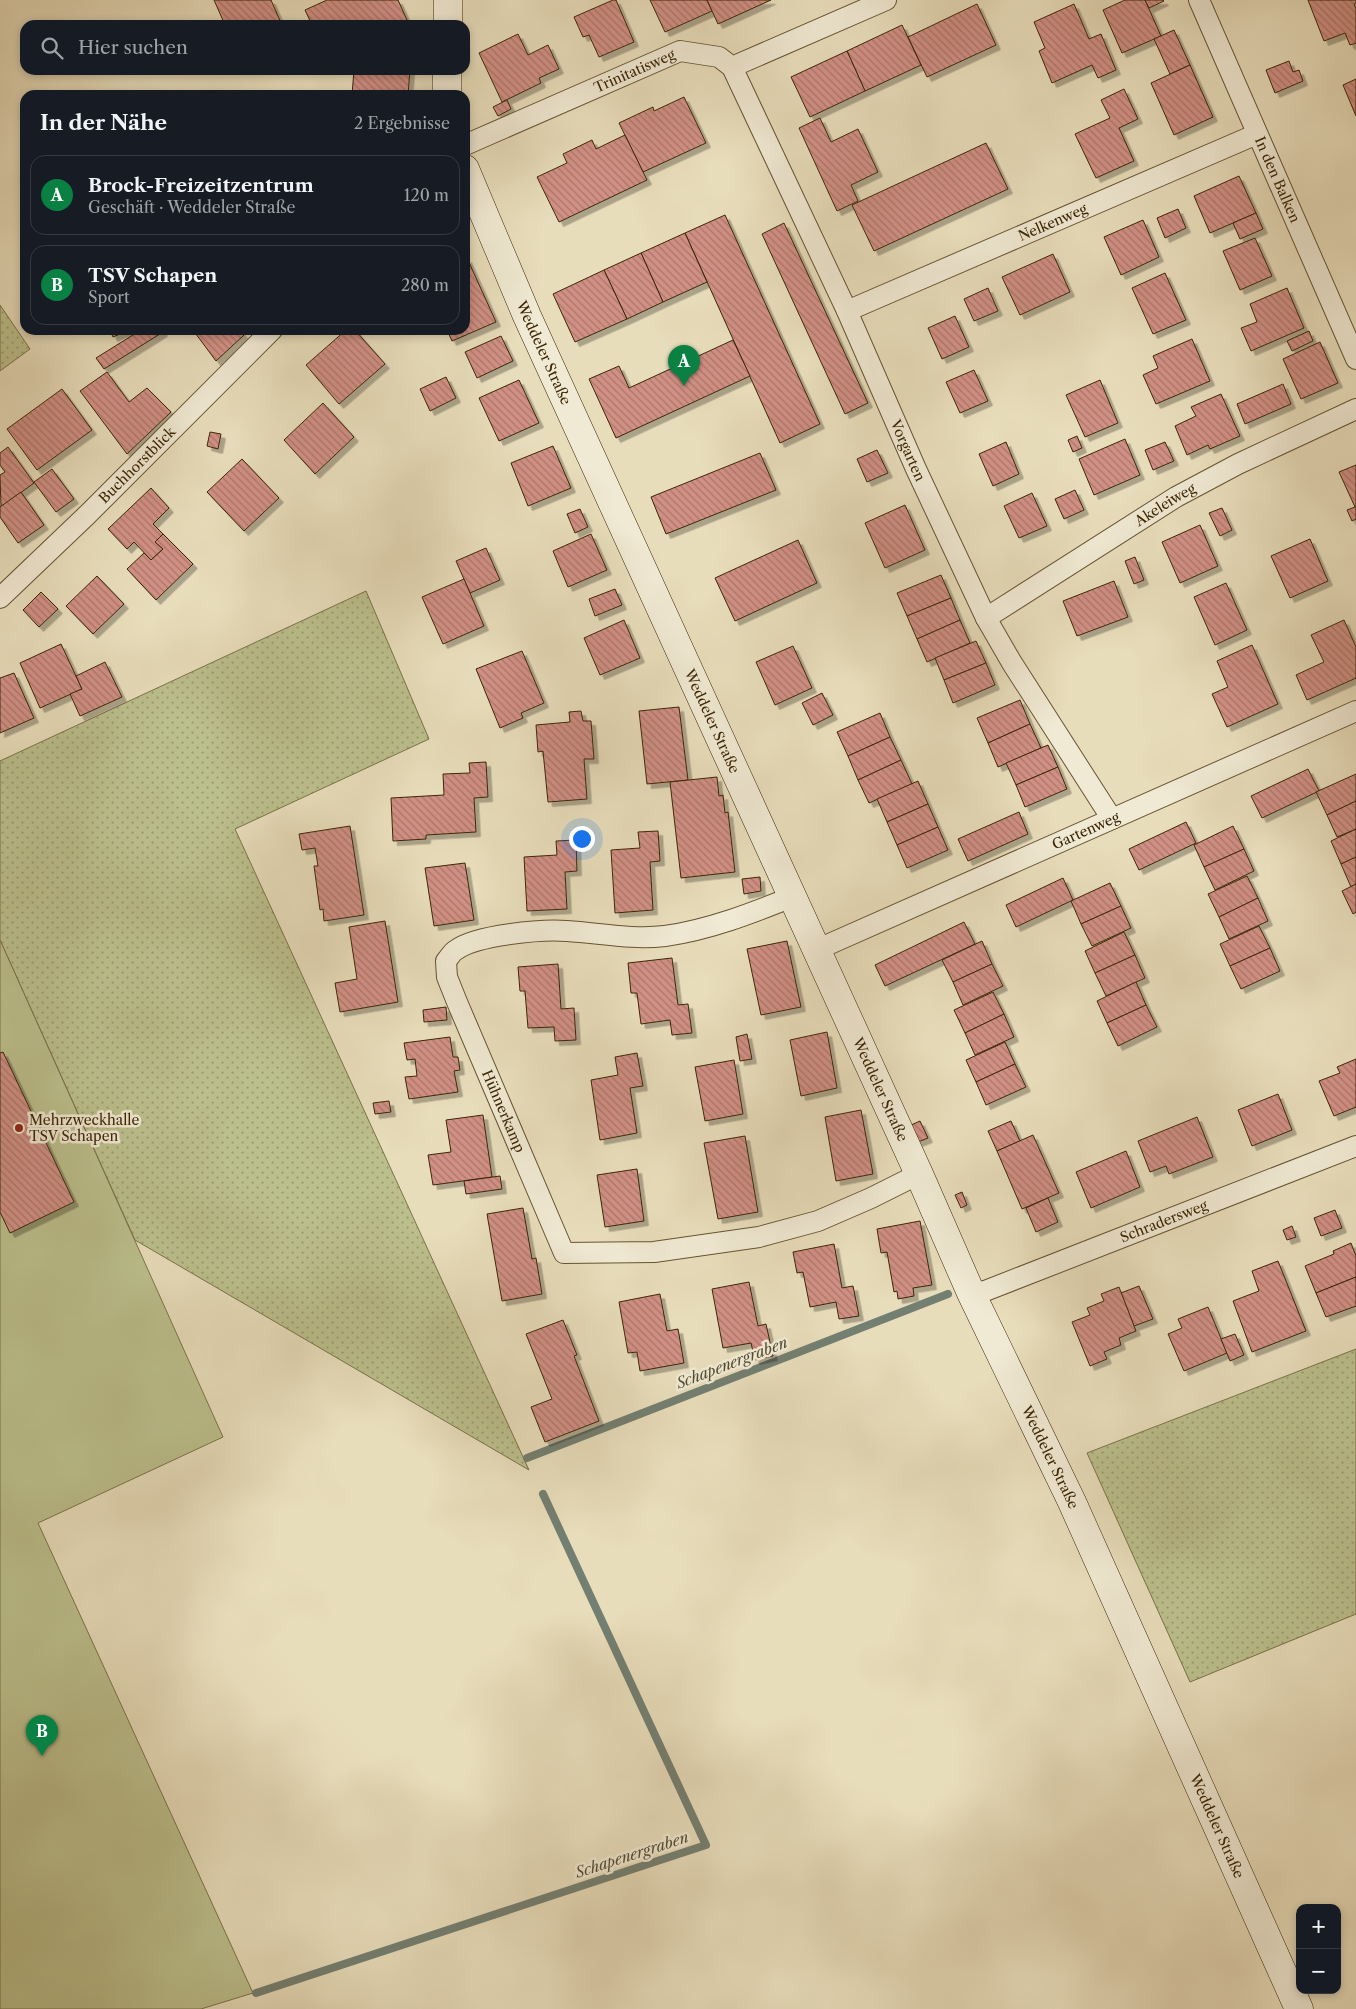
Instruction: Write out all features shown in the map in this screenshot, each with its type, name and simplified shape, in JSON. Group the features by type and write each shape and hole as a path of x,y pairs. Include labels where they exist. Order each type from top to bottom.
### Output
{"street":[{"path":"448,0 448,20"},
{"path":"732,67 886,0"},
{"name":"In den Balken","path":"1199,0 1356,359"},
{"name":"Trinitatisweg","path":"470,142 680,51 719,57 732,67"},
{"name":"Vorgarten","path":"732,67 847,311 916,469 986,618 1012,663 1112,819"},
{"path":"447,75 447,90"},
{"name":"Nelkenweg","path":"847,311 1257,134"},
{"name":"Weddeler Straße","path":"470,181 527,316 919,1174 971,1293 1072,1502 1299,2009"},
{"name":"Buchhorstblick","path":"0,598 87,515 267,335"},
{"name":"Akeleiweg","path":"986,618 1176,497 1238,464 1356,409"},
{"name":"Gartenweg","path":"816,950 1356,711"},
{"name":"Hühnerkamp","path":"792,897 722,923 665,936 628,938 566,931 534,932 473,942 455,950 446,961 447,977 457,1002 564,1253 654,1252 759,1237 818,1221 871,1198 919,1174"},
{"name":"Schradersweg","path":"971,1293 985,1290 1356,1146"}],"green space":[{"path":"0,305 30,349 0,371"},
{"path":"366,591 429,739 235,829 529,1470 135,1240 0,940 0,761"},
{"path":"0,940 223,1437 38,1523 253,1993 201,2009 0,2009"},
{"path":"1356,1349 1356,1614 1190,1682 1087,1453"}],"building":[{"path":"214,0 271,0 280,20 223,20"},
{"path":"327,0 398,0 407,20 310,20 305,10"},
{"path":"616,0 634,42 599,57 589,35 583,37 574,17"},
{"path":"650,0 707,0 712,11 665,32"},
{"path":"707,0 771,0 718,24"},
{"path":"1125,0 1145,0 1161,36 1122,53 1103,10"},
{"path":"1145,0 1163,0 1164,1 1149,8"},
{"path":"1308,0 1356,0 1354,4 1356,9 1356,43 1350,45 1345,33 1324,41"},
{"path":"977,4 996,45 927,77 908,37"},
{"path":"1074,4 1089,39 1101,34 1116,70 1098,78 1092,65 1052,83 1039,51 1045,48 1034,22"},
{"path":"902,25 921,65 865,91 847,51"},
{"path":"1174,30 1190,65 1170,74 1154,39"},
{"path":"518,34 528,55 548,45 559,69 539,78 541,83 502,102 479,53"},
{"path":"847,51 865,91 810,117 791,77"},
{"path":"1289,61 1293,72 1299,70 1303,81 1275,93 1266,70"},
{"path":"1190,65 1213,117 1174,135 1151,83"},
{"path":"354,75 410,75 408,90 352,90"},
{"path":"1356,79 1356,116 1343,85"},
{"path":"1124,89 1138,119 1119,128 1134,161 1096,178 1075,134 1110,118 1101,100"},
{"path":"684,97 706,143 643,172 619,123 653,107 654,111"},
{"path":"507,100 511,109 498,116 493,107"},
{"path":"820,118 831,142 858,129 878,172 851,185 858,201 837,211 799,128"},
{"path":"625,135 647,180 559,222 537,177 567,163 563,154 592,140 596,149"},
{"path":"986,143 1008,189 874,251 852,205"},
{"path":"1239,176 1256,213 1210,233 1194,196"},
{"path":"1178,209 1186,228 1165,238 1157,218"},
{"path":"1256,213 1263,229 1240,239 1233,223"},
{"path":"725,215 820,424 780,443 685,233"},
{"path":"1143,220 1159,257 1121,275 1104,237"},
{"path":"784,223 868,403 845,414 762,234"},
{"path":"685,233 707,282 663,302 641,253"},
{"path":"1255,238 1272,276 1240,290 1223,251"},
{"path":"641,253 663,302 627,319 604,270"},
{"path":"1053,254 1070,292 1020,315 1002,277"},
{"path":"470,265 496,322 470,333"},
{"path":"604,270 627,319 575,342 553,294"},
{"path":"1165,273 1186,320 1153,334 1132,288"},
{"path":"988,288 998,311 974,321 964,299"},
{"path":"1287,288 1304,328 1251,351 1241,328 1257,322 1250,304"},
{"path":"955,316 969,347 942,359 928,328"},
{"path":"1309,331 1313,341 1292,351 1287,341"},
{"path":"133,335 158,335 104,369 96,358"},
{"path":"197,335 244,335 216,361"},
{"path":"340,335 359,335 385,364 339,404 306,365"},
{"path":"449,335 466,335 452,341"},
{"path":"501,336 513,361 477,378 465,352"},
{"path":"1192,339 1210,381 1156,404 1143,375 1158,368 1153,356"},
{"path":"733,340 750,376 616,438 589,379 619,366 629,388"},
{"path":"1320,342 1338,383 1301,399 1283,359"},
{"path":"974,370 988,401 960,413 946,382"},
{"path":"107,372 129,402 147,388 171,412 127,454 80,391"},
{"path":"446,377 456,398 430,411 420,389"},
{"path":"519,380 539,423 499,441 479,398"},
{"path":"1100,380 1118,423 1085,437 1066,395"},
{"path":"1283,384 1291,404 1245,424 1237,404"},
{"path":"62,389 92,430 37,470 7,429"},
{"path":"1221,394 1240,436 1210,449 1208,445 1187,455 1175,426 1196,416 1191,407"},
{"path":"323,403 354,437 315,474 284,440"},
{"path":"210,432 221,434 218,449 207,446"},
{"path":"1077,436 1082,448 1073,452 1068,440"},
{"path":"1125,439 1140,475 1094,495 1079,459"},
{"path":"1006,442 1019,474 993,486 979,454"},
{"path":"1165,442 1174,461 1153,470 1145,450"},
{"path":"553,446 571,488 528,506 511,463"},
{"path":"8,447 34,483 1,507 0,475 5,472 0,465 0,453"},
{"path":"877,450 888,473 867,482 857,459"},
{"path":"760,453 776,490 666,534 651,497"},
{"path":"242,459 279,498 244,531 207,492"},
{"path":"1356,465 1356,507 1355,507 1339,472"},
{"path":"52,469 74,499 56,512 34,482"},
{"path":"151,488 169,508 153,524 163,534 155,542 163,549 151,560 134,542 127,549 108,529"},
{"path":"1075,490 1084,510 1064,519 1055,499"},
{"path":"21,492 44,525 18,543 0,517 0,507"},
{"path":"1032,493 1047,526 1019,538 1004,506"},
{"path":"905,505 925,550 885,568 865,523"},
{"path":"1356,507 1356,519 1352,521 1347,510"},
{"path":"1222,508 1232,530 1220,536 1209,513"},
{"path":"580,509 588,527 575,533 567,514"},
{"path":"1200,525 1218,566 1180,583 1162,542"},
{"path":"163,534 193,564 156,600 127,569 144,553 151,560 163,549 155,542"},
{"path":"591,534 607,570 568,587 553,551"},
{"path":"1310,539 1328,581 1290,598 1271,556"},
{"path":"798,540 817,583 735,621 715,578"},
{"path":"486,548 500,580 470,593 456,561"},
{"path":"1135,557 1144,580 1134,584 1125,561"},
{"path":"941,575 951,598 907,616 897,593"},
{"path":"97,576 124,604 93,634 66,606"},
{"path":"464,579 484,626 443,644 422,597"},
{"path":"1114,581 1128,617 1077,636 1063,601"},
{"path":"1226,583 1247,630 1215,645 1194,597"},
{"path":"615,589 622,605 595,616 589,599"},
{"path":"41,592 58,609 39,627 23,610"},
{"path":"951,598 960,620 917,639 907,616"},
{"path":"624,620 640,658 600,675 584,638"},
{"path":"960,620 970,643 927,662 917,639"},
{"path":"1344,620 1356,647 1356,678 1307,700 1296,675 1324,662 1311,635"},
{"path":"976,641 986,663 944,680 935,658"},
{"path":"61,644 82,689 40,708 20,663"},
{"path":"1252,645 1278,704 1227,727 1212,694 1228,687 1217,661"},
{"path":"793,646 812,688 775,705 756,662"},
{"path":"522,651 544,703 521,713 523,718 500,728 476,669"},
{"path":"105,662 122,697 80,716 70,694 82,689 76,676"},
{"path":"986,663 995,685 953,703 944,680"},
{"path":"14,673 34,718 0,733 0,678"},
{"path":"822,693 833,715 813,725 802,703"},
{"path":"1020,700 1030,724 988,743 977,718"},
{"path":"679,707 688,780 647,784 639,711"},
{"path":"581,711 583,721 591,721 594,759 584,759 587,799 548,802 543,751 538,752 536,725 570,722 569,712"},
{"path":"880,713 890,737 848,756 837,732"},
{"path":"1030,724 1041,748 998,767 988,743"},
{"path":"890,737 901,760 858,780 848,756"},
{"path":"1048,745 1058,767 1016,785 1006,763"},
{"path":"901,760 912,784 869,803 858,780"},
{"path":"486,762 488,797 474,798 476,832 426,835 426,839 393,841 391,798 444,795 443,774 470,773 469,763"},
{"path":"1058,767 1067,789 1025,807 1016,785"},
{"path":"1308,769 1319,791 1262,818 1251,796"},
{"path":"1356,774 1356,801 1327,815 1316,792"},
{"path":"717,777 719,796 723,795 725,813 728,812 735,872 681,878 670,782"},
{"path":"918,781 928,804 887,822 877,799"},
{"path":"1356,801 1356,829 1337,837 1327,815"},
{"path":"928,804 938,827 897,845 887,822"},
{"path":"1019,812 1028,834 968,861 958,839"},
{"path":"1186,822 1196,843 1139,870 1129,849"},
{"path":"350,826 364,915 324,921 323,909 320,910 314,866 318,866 315,848 302,850 299,834"},
{"path":"1233,826 1244,849 1204,867 1194,845"},
{"path":"938,827 948,850 907,868 897,845"},
{"path":"1356,829 1356,857 1341,864 1331,841"},
{"path":"658,831 660,861 650,862 653,910 615,913 611,850 640,848 638,832"},
{"path":"576,840 577,871 565,872 567,909 527,911 524,857 557,855 556,841"},
{"path":"1244,849 1254,871 1215,890 1204,867"},
{"path":"1356,857 1356,884 1351,887 1341,864"},
{"path":"465,863 474,920 434,926 425,868"},
{"path":"1247,876 1258,898 1219,917 1208,894"},
{"path":"760,877 761,891 744,894 742,879"},
{"path":"1063,878 1073,900 1016,927 1006,905"},
{"path":"1110,883 1121,906 1081,924 1071,901"},
{"path":"1356,884 1356,912 1353,914 1342,891"},
{"path":"1258,898 1268,921 1229,939 1219,917"},
{"path":"1121,906 1131,928 1092,946 1081,924"},
{"path":"385,921 398,1002 340,1012 335,983 357,979 349,927"},
{"path":"964,922 975,944 885,986 875,965"},
{"path":"1259,926 1270,948 1230,966 1220,944"},
{"path":"1124,932 1135,955 1095,973 1085,951"},
{"path":"787,941 801,1007 761,1015 747,949"},
{"path":"982,941 992,964 953,982 942,960"},
{"path":"1270,948 1280,971 1241,989 1230,966"},
{"path":"1135,955 1145,978 1106,996 1095,973"},
{"path":"672,958 678,1005 688,1004 692,1033 672,1035 670,1020 641,1024 637,993 631,993 628,963"},
{"path":"558,964 561,1009 574,1008 576,1040 555,1041 554,1027 528,1028 525,991 520,991 518,967"},
{"path":"992,964 1003,986 963,1005 953,982"},
{"path":"1136,982 1146,1005 1107,1023 1097,1001"},
{"path":"993,992 1004,1014 965,1033 954,1010"},
{"path":"1146,1005 1157,1027 1118,1046 1107,1023"},
{"path":"446,1007 447,1020 424,1022 423,1010"},
{"path":"1004,1014 1014,1037 975,1055 965,1033"},
{"path":"827,1032 837,1088 801,1096 790,1040"},
{"path":"747,1034 752,1059 740,1061 736,1037"},
{"path":"450,1037 453,1057 458,1057 460,1070 454,1071 458,1092 409,1099 405,1077 417,1076 415,1059 407,1060 404,1043"},
{"path":"1005,1042 1015,1064 976,1082 966,1060"},
{"name":"Mehrzweckhalle TSV Schapen","path":"3,1052 74,1202 10,1233 0,1212 0,1053"},
{"path":"637,1053 643,1086 630,1088 637,1133 600,1140 591,1080 618,1075 615,1057"},
{"path":"1356,1059 1356,1107 1334,1116 1319,1081 1340,1073 1337,1067"},
{"path":"734,1060 743,1114 705,1121 695,1067"},
{"path":"1015,1064 1026,1087 986,1105 976,1082"},
{"path":"1278,1094 1292,1130 1252,1146 1238,1110"},
{"path":"389,1101 391,1112 375,1114 373,1103"},
{"path":"861,1110 873,1174 836,1181 825,1117"},
{"path":"483,1115 492,1177 433,1185 428,1155 451,1152 446,1120"},
{"path":"1197,1117 1213,1157 1169,1174 1166,1166 1150,1172 1138,1141"},
{"path":"920,1121 928,1138 918,1142 911,1125"},
{"path":"1011,1121 1020,1141 997,1151 988,1131"},
{"path":"1033,1135 1059,1193 1022,1209 997,1151"},
{"path":"745,1136 758,1212 718,1219 704,1143"},
{"path":"1126,1151 1140,1187 1091,1208 1076,1172"},
{"path":"637,1169 644,1221 605,1227 597,1175"},
{"path":"500,1176 502,1189 466,1194 464,1181"},
{"path":"962,1192 967,1205 961,1208 955,1195"},
{"path":"1048,1198 1058,1222 1036,1232 1026,1208"},
{"path":"523,1208 532,1259 536,1258 542,1294 502,1301 487,1214"},
{"path":"1335,1210 1342,1228 1321,1236 1314,1218"},
{"path":"920,1221 932,1285 913,1288 914,1296 898,1299 897,1291 894,1292 887,1252 881,1253 877,1229"},
{"path":"1292,1226 1296,1237 1287,1240 1283,1230"},
{"path":"1351,1243 1356,1256 1356,1277 1316,1293 1305,1266 1334,1254 1333,1251"},
{"path":"834,1244 842,1288 853,1286 859,1316 839,1319 836,1302 810,1307 803,1272 797,1273 793,1252"},
{"path":"1278,1261 1306,1331 1252,1352 1233,1301 1259,1291 1252,1271"},
{"path":"1356,1277 1356,1306 1326,1317 1316,1293"},
{"path":"749,1282 758,1326 766,1324 773,1356 755,1360 751,1343 723,1348 712,1289"},
{"path":"1139,1286 1153,1319 1134,1326 1121,1293"},
{"path":"1119,1287 1136,1331 1119,1338 1121,1345 1104,1352 1107,1359 1090,1366 1072,1322 1090,1315 1087,1308 1104,1301 1101,1294"},
{"path":"660,1294 667,1331 678,1329 684,1363 640,1371 637,1352 628,1353 619,1302"},
{"path":"1208,1307 1227,1353 1184,1371 1168,1334 1182,1328 1178,1319"},
{"path":"563,1320 577,1355 574,1356 599,1421 545,1442 531,1407 552,1399 526,1334"},
{"path":"1235,1334 1244,1355 1230,1361 1221,1339"}],"waterway":[{"name":"Schapenergraben","path":"527,1458 948,1294"},
{"name":"Schapenergraben","path":"256,1993 706,1845 543,1494"}],"place":[{"name":"Brock-Freizeitzentrum","path":"684,386"},
{"name":"Mehrzweckhalle TSV Schapen","path":"19,1128"},
{"name":"TSV Schapen","path":"42,1756"}]}
